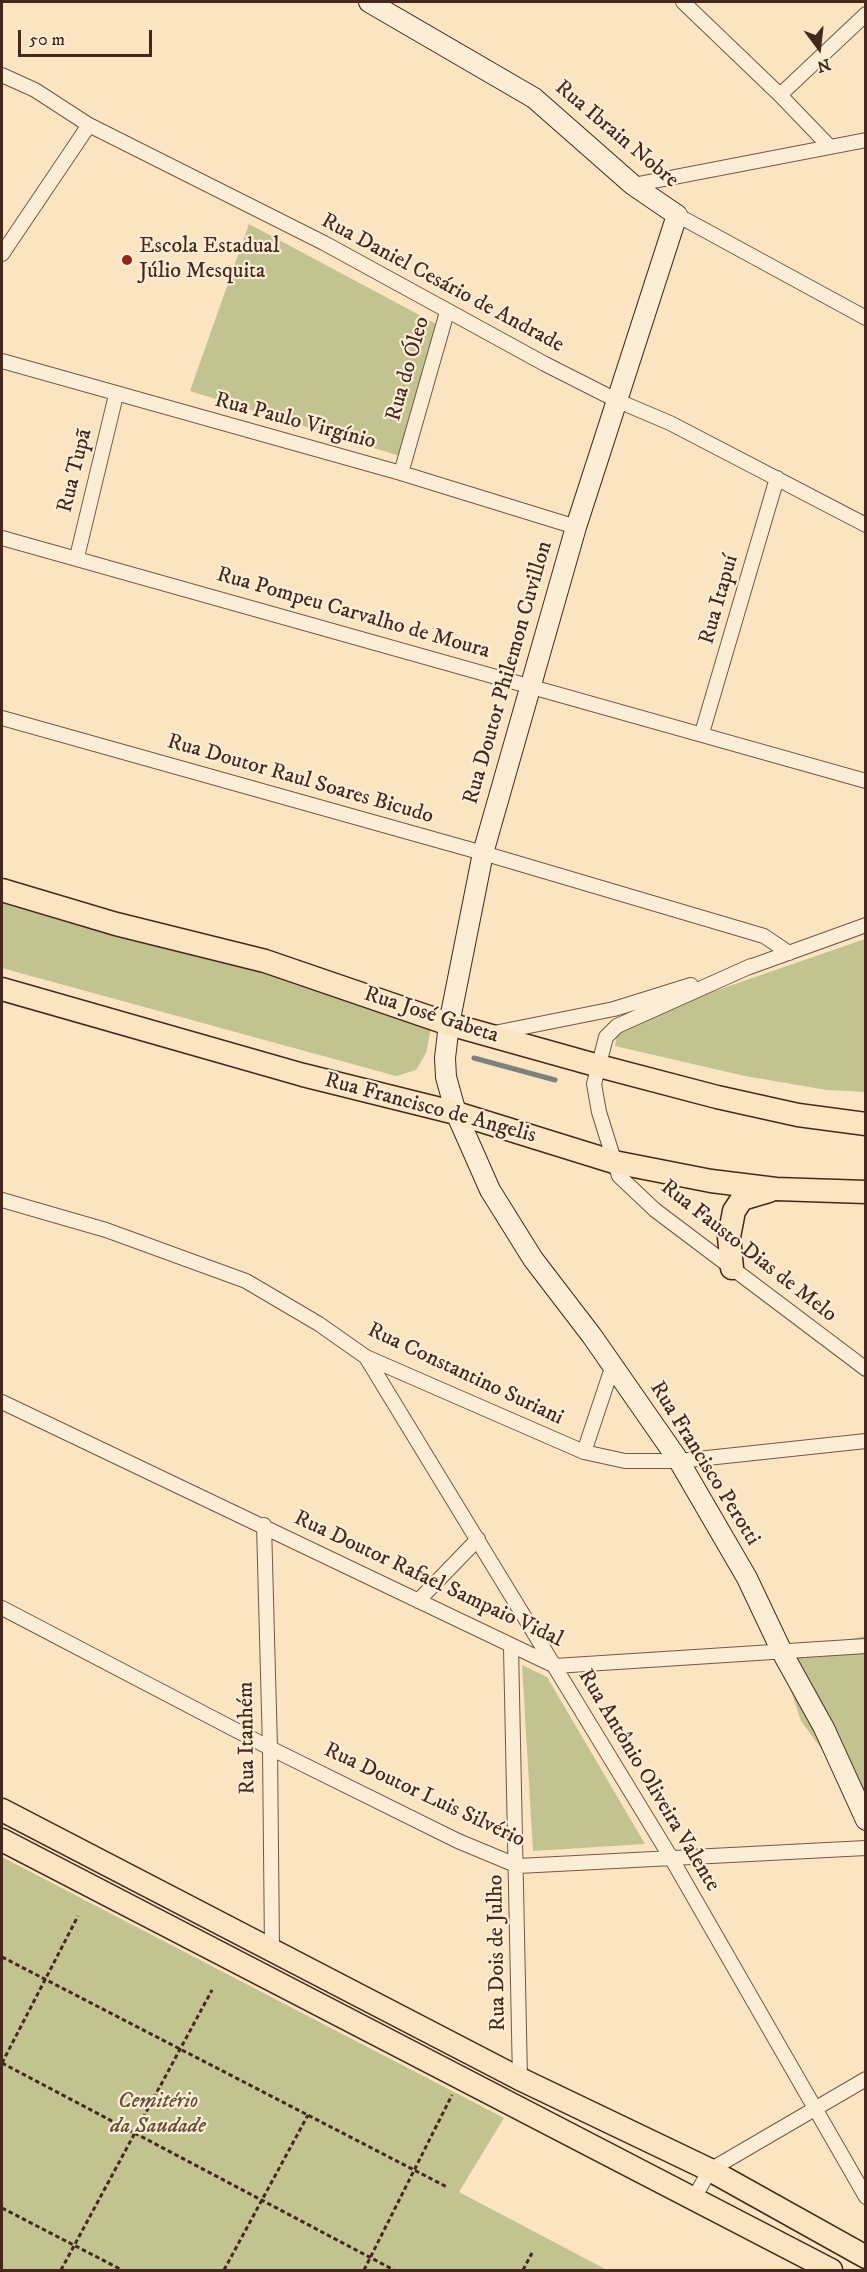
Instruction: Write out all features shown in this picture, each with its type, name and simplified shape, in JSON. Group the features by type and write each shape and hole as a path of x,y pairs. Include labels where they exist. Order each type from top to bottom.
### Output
{"main road":[{"name":"Rua José Gabeta","path":"2,890 116,924 265,961 449,1024 599,1066 752,1105 866,1124"},
{"name":"Rua Francisco de Angelis","path":"2,989 303,1075 456,1113 614,1162 711,1181 776,1189 866,1192"},
{"path":"732,1268 729,1237 734,1212 742,1199 776,1189"},
{"path":"2,1810 520,2079 711,2170 866,2257"},
{"path":"2,1840 831,2271"}],"street":[{"name":"Rua Ibrain Nobre","path":"369,2 534,98 633,184 677,215 866,318"},
{"path":"683,2 780,94 829,147"},
{"path":"780,94 866,14"},
{"name":"Rua Daniel Cesário de Andrade","path":"2,75 35,90 89,124 324,243 447,312 618,400 670,423 866,525"},
{"path":"2,254 89,124"},
{"path":"633,184 866,140"},
{"name":"Rua Doutor Philemon Cuvillon","path":"471,1152 456,1113 446,1077 445,1058 449,1024 483,853 576,527 677,215"},
{"name":"Rua do Óleo","path":"401,473 447,312"},
{"name":"Rua Paulo Virgínio","path":"2,361 401,473 576,527"},
{"name":"Rua Tupã","path":"77,557 116,394"},
{"name":"Rua Itapuí","path":"702,733 777,478"},
{"name":"Rua Pompeu Carvalho de Moura","path":"2,538 77,557 866,781"},
{"name":"Rua Doutor Raul Soares Bicudo","path":"2,718 483,853 764,936 789,953"},
{"path":"486,1034 614,1009 751,966 866,925"},
{"name":"Rua Fausto Dias de Melo","path":"751,966 617,1026 606,1037 594,1084 614,1162 619,1176 656,1210 866,1369"},
{"name":"Rua Francisco Perotti","path":"471,1152 490,1190 533,1259 613,1365 679,1461 747,1578 783,1654 824,1728 866,1820"},
{"name":"Rua Constantino Suriani","path":"2,1200 106,1230 246,1281 319,1324 366,1357 584,1452 625,1461 679,1461 866,1441"},
{"name":"Rua Antônio Oliveira Valente","path":"366,1357 670,1856 866,2197"},
{"path":"584,1452 613,1365"},
{"name":"Rua Doutor Rafael Sampaio Vidal","path":"2,1402 264,1526 511,1647 555,1666 783,1654 866,1646"},
{"name":"Rua Itanhém","path":"264,1526 270,1748 272,1950"},
{"path":"418,1601 478,1539"},
{"name":"Rua Doutor Luis Silvério","path":"2,1608 270,1748 458,1841 518,1866 670,1856 866,1848"},
{"name":"Rua Dois de Julho","path":"511,1647 518,1866 520,2079"},
{"path":"694,2198 711,2170 866,2079"}],"path":[{"path":"78,1916 2,2063 394,2271"},
{"path":"2,1957 447,2187"},
{"path":"61,2271 212,1990"},
{"path":"363,2271 461,2077"},
{"path":"224,2271 308,2115"},
{"path":"2,2208 122,2271"},
{"path":"523,2271 532,2253"}],"green space":[{"path":"249,224 438,325 403,457 190,391"},
{"path":"2,897 423,1013 432,1023 426,1053 416,1070 396,1076 2,968"},
{"path":"865,939 865,1092 827,1090 745,1076 615,1046 617,1034 637,1018"},
{"path":"865,1636 865,1808 801,1721 783,1667 804,1648"},
{"path":"522,1665 547,1677 645,1844 533,1851"},
{"name":"Cemitério da Saudade","path":"2,1857 504,2118 459,2192 607,2270 2,2270"}],"waterway":[{"path":"474,1058 555,1080"}],"place":[{"name":"Escola Estadual Júlio Mesquita","path":"127,260"}]}
